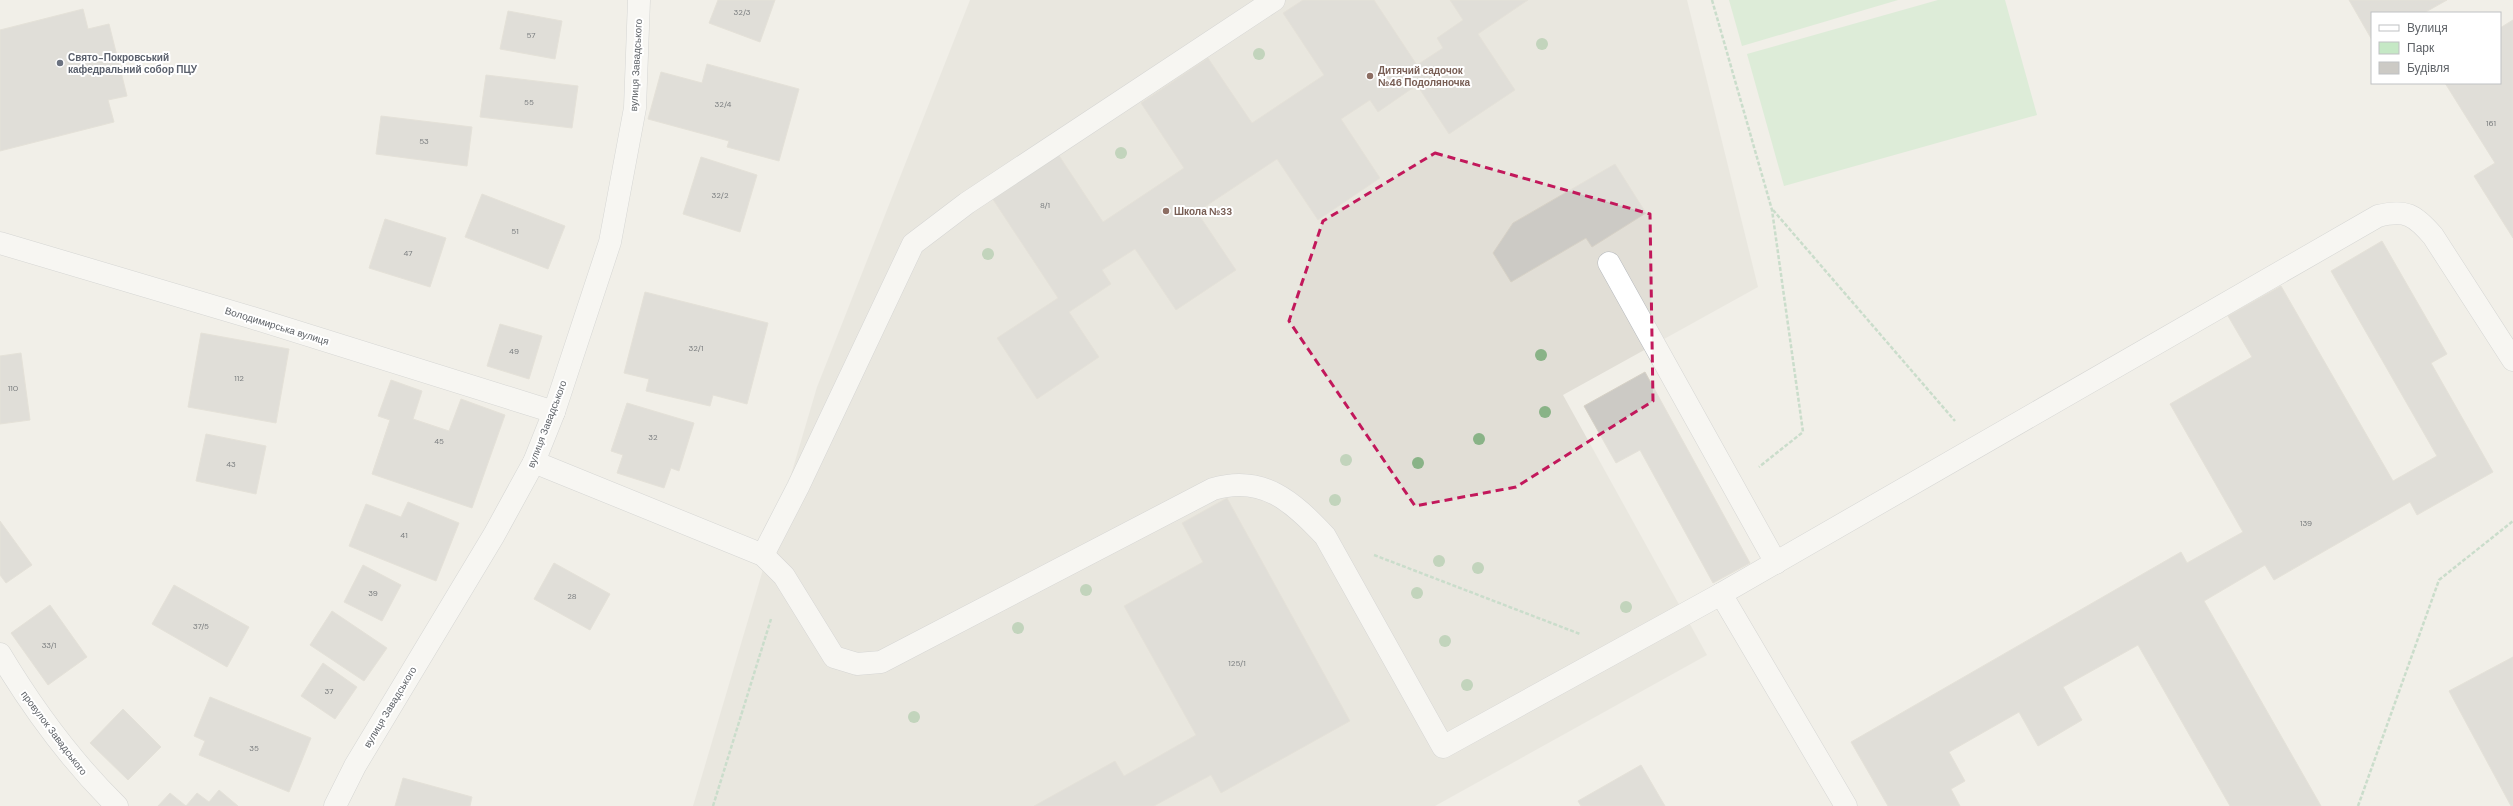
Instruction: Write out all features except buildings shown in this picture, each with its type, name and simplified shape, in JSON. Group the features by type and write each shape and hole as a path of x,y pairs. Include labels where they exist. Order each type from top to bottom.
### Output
{"street":[{"name":"вулиця Завадського","path":"335,806 355,766 494,535 534,462 554,412 610,242 635,108 639,0"},
{"path":"763,555 798,487 913,244 967,203 1274,0"},
{"path":"534,462 763,555 784,576 834,657 857,664 880,662 1213,490 1232,484 1273,491 1299,508 1325,536 1443,747 1776,563 2378,216 2394,212 2408,214 2422,223 2433,236 2513,360"},
{"name":"Володимирська вулиця","path":"0,243 253,318 554,412"},
{"path":"1609,263 1776,563"},
{"path":"1721,594 1846,806"},
{"name":"провулок Завадського","path":"0,654 25,696 86,776 117,806"}],"path":[{"path":"1712,0 1772,210 1804,432 1734,487"},
{"path":"1772,210 1977,447"},
{"path":"2358,806 2440,580 2513,521"},
{"path":"1325,536 1618,649"},
{"path":"713,806 784,576"}],"highlighted area":[{"path":"1435,153 1650,214 1653,401 1516,487 1415,506 1289,321 1323,221"}],"shaded area":[{"path":"970,0 1687,0 1758,287 1563,395 1707,655 1435,806 693,806 817,387"}],"green space":[{"path":"1729,0 1898,0 1742,46"},
{"path":"1938,0 2005,0 2037,115 1784,186 1747,54"}],"place":[{"name":"Свято-Покровський кафедральний собор ПЦУ","path":"60,63"},
{"name":"Дитячий садочок №46 Подоляночка","path":"1370,76"},
{"name":"Школа №33","path":"1166,211"}]}
